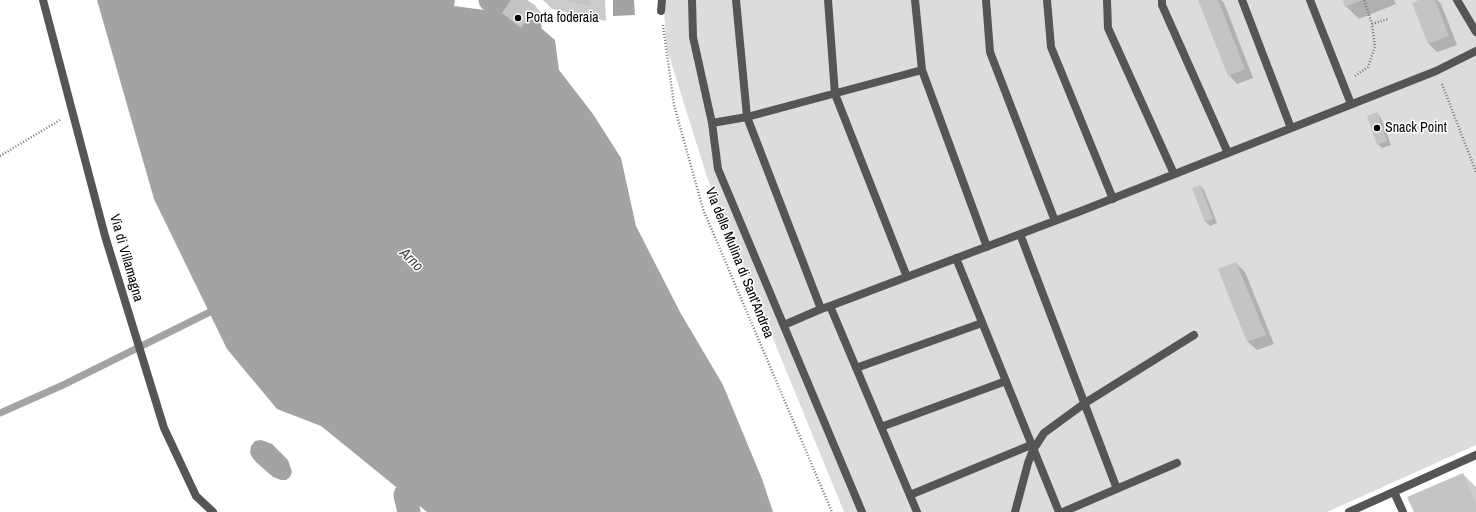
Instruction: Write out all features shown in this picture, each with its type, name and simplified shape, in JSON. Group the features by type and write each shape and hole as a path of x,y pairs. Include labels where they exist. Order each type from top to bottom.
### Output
{"street":[{"name":"Via di Villamagna","path":"42,0 105,236 164,428 196,496 213,512"},
{"path":"661,11 662,0"},
{"path":"692,0 693,37 712,123 718,169 862,512"},
{"path":"736,0 746,117 821,309"},
{"path":"828,0 835,94 907,277"},
{"path":"915,0 922,70 987,247"},
{"path":"986,0 990,52 1055,221"},
{"path":"1046,0 1051,47 1113,199"},
{"path":"1107,0 1108,28 1174,174"},
{"path":"1162,0 1162,5 1228,153"},
{"path":"1242,0 1291,128"},
{"path":"1310,0 1351,104"},
{"path":"1457,0 1476,32"},
{"path":"784,325 821,309 1113,199 1436,71 1476,51"},
{"path":"712,123 746,117 922,70"},
{"path":"1020,234 1117,489"},
{"path":"956,258 1059,512"},
{"path":"830,306 917,512"},
{"path":"856,368 982,323"},
{"path":"1015,512 1032,447 1044,432 1085,403 1194,335"},
{"path":"881,427 1006,381"},
{"path":"910,494 1032,447"},
{"path":"1349,512 1476,455"},
{"path":"1062,512 1177,462"},
{"path":"1394,492 1403,512"}],"path":[{"path":"1343,84 1368,67 1375,47 1372,24 1364,0"},
{"name":"Via delle Mulina di Sant'Andrea","path":"661,11 674,105 703,209 832,512"},
{"path":"1372,24 1388,19"},
{"path":"1436,71 1476,172"},
{"path":"0,156 72,112"}],"shaded area":[{"path":"663,0 1476,0 1476,445 1327,512 844,512 707,177 667,49"}],"water":[{"name":"Arno","path":"97,0 455,0 454,6 492,11 526,34 534,22 555,40 559,70 593,114 621,158 636,226 680,312 723,385 762,479 773,512 427,512 321,426 277,409 227,349 154,199"},
{"path":"613,0 634,0 635,15 613,16"},
{"path":"261,440 272,444 288,460 292,472 290,477 286,480 273,477 252,457 250,453 251,446 255,441"}],"building":[{"name":"Porta foderaia","path":"511,0 527,0 536,6 521,28 502,13"},
{"path":"590,0 591,6 566,1"},
{"path":"1198,0 1218,0 1245,69 1228,76"},
{"path":"1343,0 1362,0 1345,7"},
{"path":"1419,0 1435,0 1449,36 1428,44 1412,3"},
{"name":"Snack Point","path":"1377,112 1387,141 1377,145 1367,116"},
{"path":"1200,185 1213,219 1205,222 1192,188"},
{"path":"1236,262 1266,335 1247,342 1218,269"},
{"path":"1463,473 1476,502 1476,512 1414,512 1407,497"}],"waterway":[{"path":"490,0 505,8 530,27"},
{"path":"0,413 63,385 218,308"},
{"path":"405,495 409,512"}],"place":[{"name":"Porta foderaia","path":"518,18"},
{"name":"Snack Point","path":"1377,128"}]}
